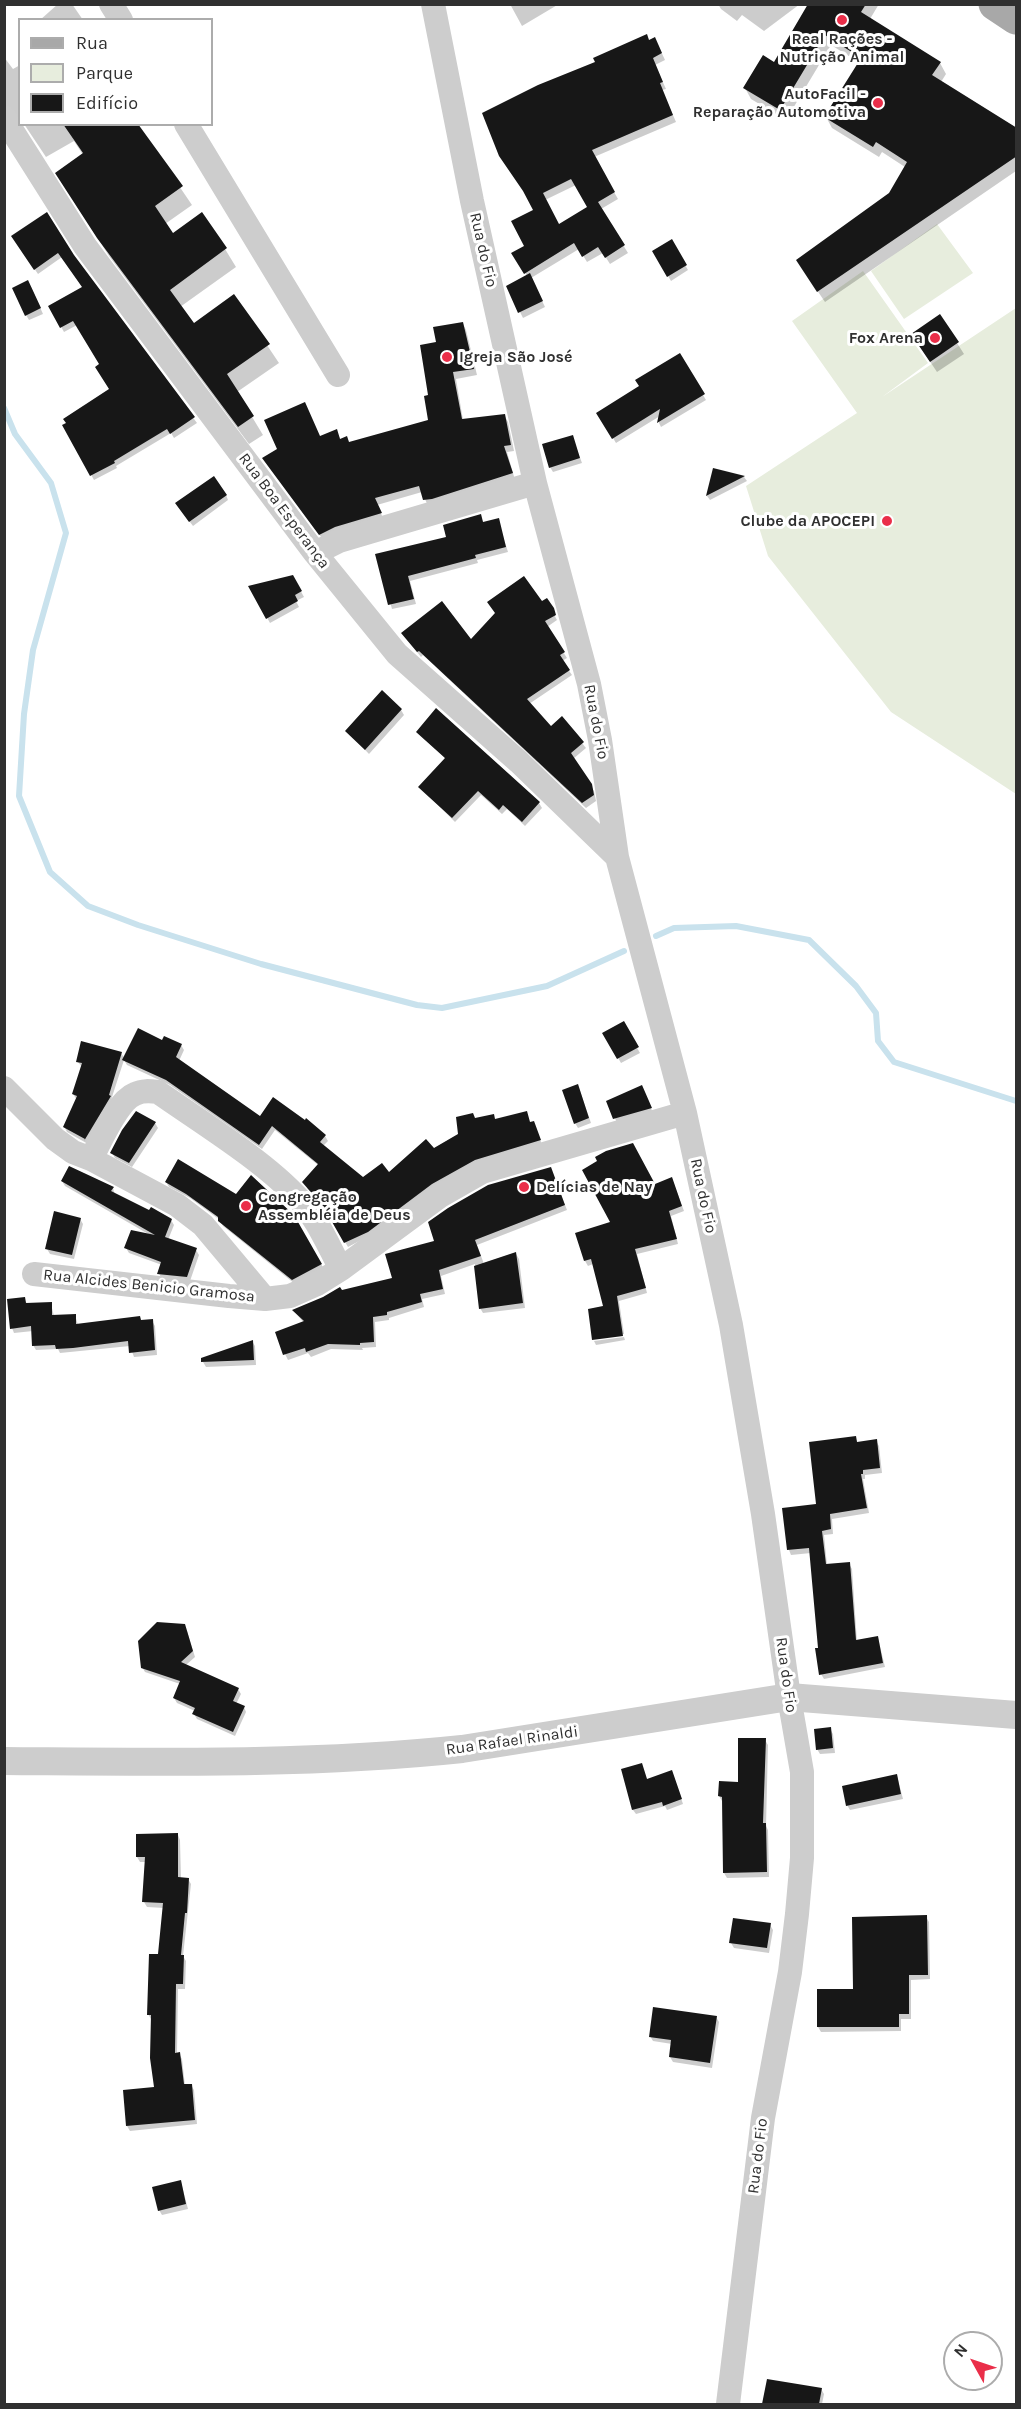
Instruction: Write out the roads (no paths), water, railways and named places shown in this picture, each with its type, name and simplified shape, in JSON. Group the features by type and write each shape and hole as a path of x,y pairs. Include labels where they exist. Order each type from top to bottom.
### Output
{"main road":[{"path":"995,4 1017,18"}],"street":[{"path":"111,4 120,18"},
{"name":"Rua do Fio","path":"433,4 472,201 536,483 589,684 600,740 617,857 685,1113 733,1337 765,1525 802,1772 802,1858 790,1971 763,2118 728,2404"},
{"name":"Rua Boa Esperança","path":"4,118 85,246 315,553 397,654 519,762 617,857"},
{"path":"187,126 338,375"},
{"path":"315,553 366,533 536,483"},
{"path":"4,1088 55,1139 73,1152 91,1159 177,1205 203,1225 226,1249 265,1299"},
{"path":"91,1159 124,1101 145,1091 158,1092 249,1157 299,1198 312,1215 341,1269"},
{"name":"Rua Alcides Benicio Gramosa","path":"34,1274 265,1299 290,1296 317,1284 341,1269 440,1197 482,1172 685,1113"},
{"name":"Rua Rafael Rinaldi","path":"4,1761 227,1762 408,1755 495,1744 789,1697 1017,1715"}],"waterway":[{"path":"4,408 15,434 51,483 66,533 33,650 24,714 19,796 50,872 88,906 138,925 261,964 417,1005 442,1008 547,986 624,951"},
{"path":"656,936 674,928 736,926 809,940 856,986 876,1013 878,1041 894,1062 1016,1101"}],"place":[{"name":"Real Rações - Nutrição Animal","path":"842,20"},
{"name":"AutoFacil - Reparação Automotiva","path":"878,103"},
{"name":"Fox Arena","path":"935,338"},
{"name":"Igreja São José","path":"447,357"},
{"name":"Clube da APOCEPI","path":"887,521"},
{"name":"Delícias de Nay","path":"524,1187"},
{"name":"Congregação Assembléia de Deus","path":"246,1206"}]}
